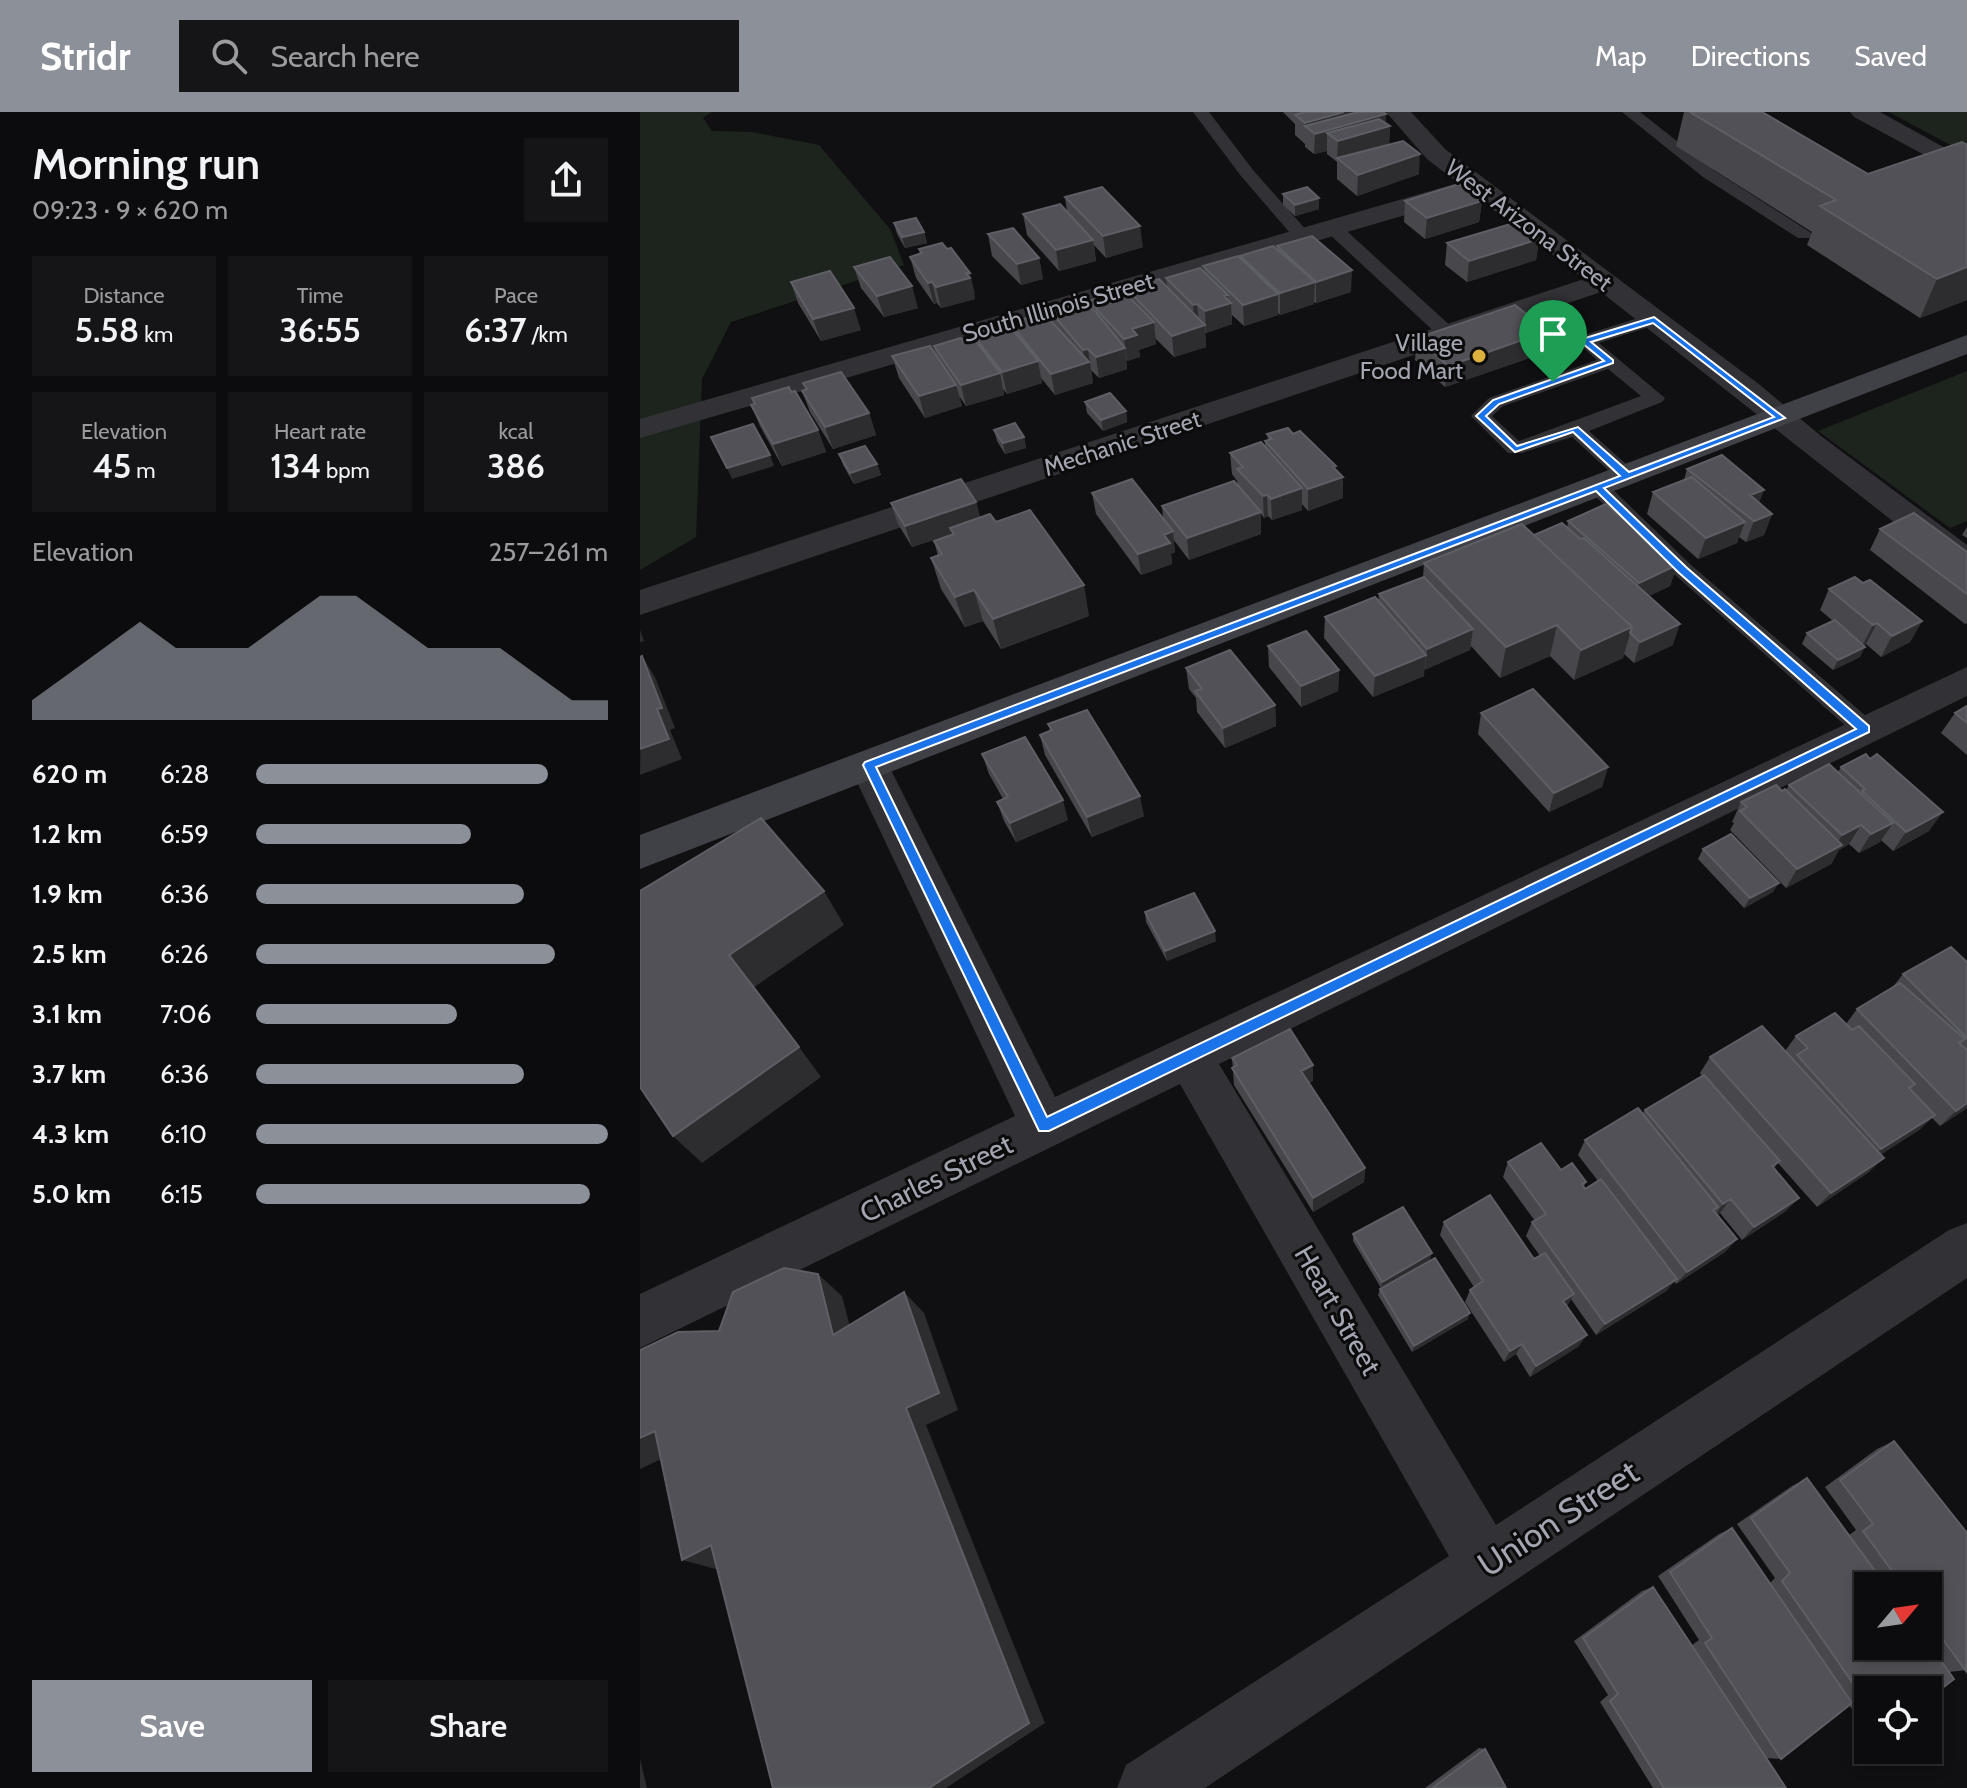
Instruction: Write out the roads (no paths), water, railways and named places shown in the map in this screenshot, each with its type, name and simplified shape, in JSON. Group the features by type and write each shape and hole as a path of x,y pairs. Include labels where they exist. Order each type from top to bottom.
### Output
{"main road":[{"path":"640,852 1967,344"}],"street":[{"name":"West Arizona Street","path":"1398,112 1436,154 1476,186 1654,319 1967,562"},
{"path":"1862,112 1967,170"},
{"name":"South Illinois Street","path":"640,429 1476,186"},
{"name":"Mechanic Street","path":"640,603 1604,282"},
{"name":"Charles Street","path":"640,1322 1967,680"},
{"path":"869,765 1044,1126"},
{"name":"Heart Street","path":"1189,1056 1487,1565"},
{"name":"Union Street","path":"1149,1788 1967,1248"}],"lane":[{"path":"1201,112 1247,173 1302,236"},
{"path":"1630,112 1709,174 1804,234"},
{"path":"1332,227 1448,334"},
{"path":"1610,362 1496,402 1481,416 1515,449 1655,398 1585,341 1654,319"},
{"path":"1575,429 1612,482 1682,569 1865,729"}],"place":[{"name":"Village Food Mart","path":"1479,356"}]}
